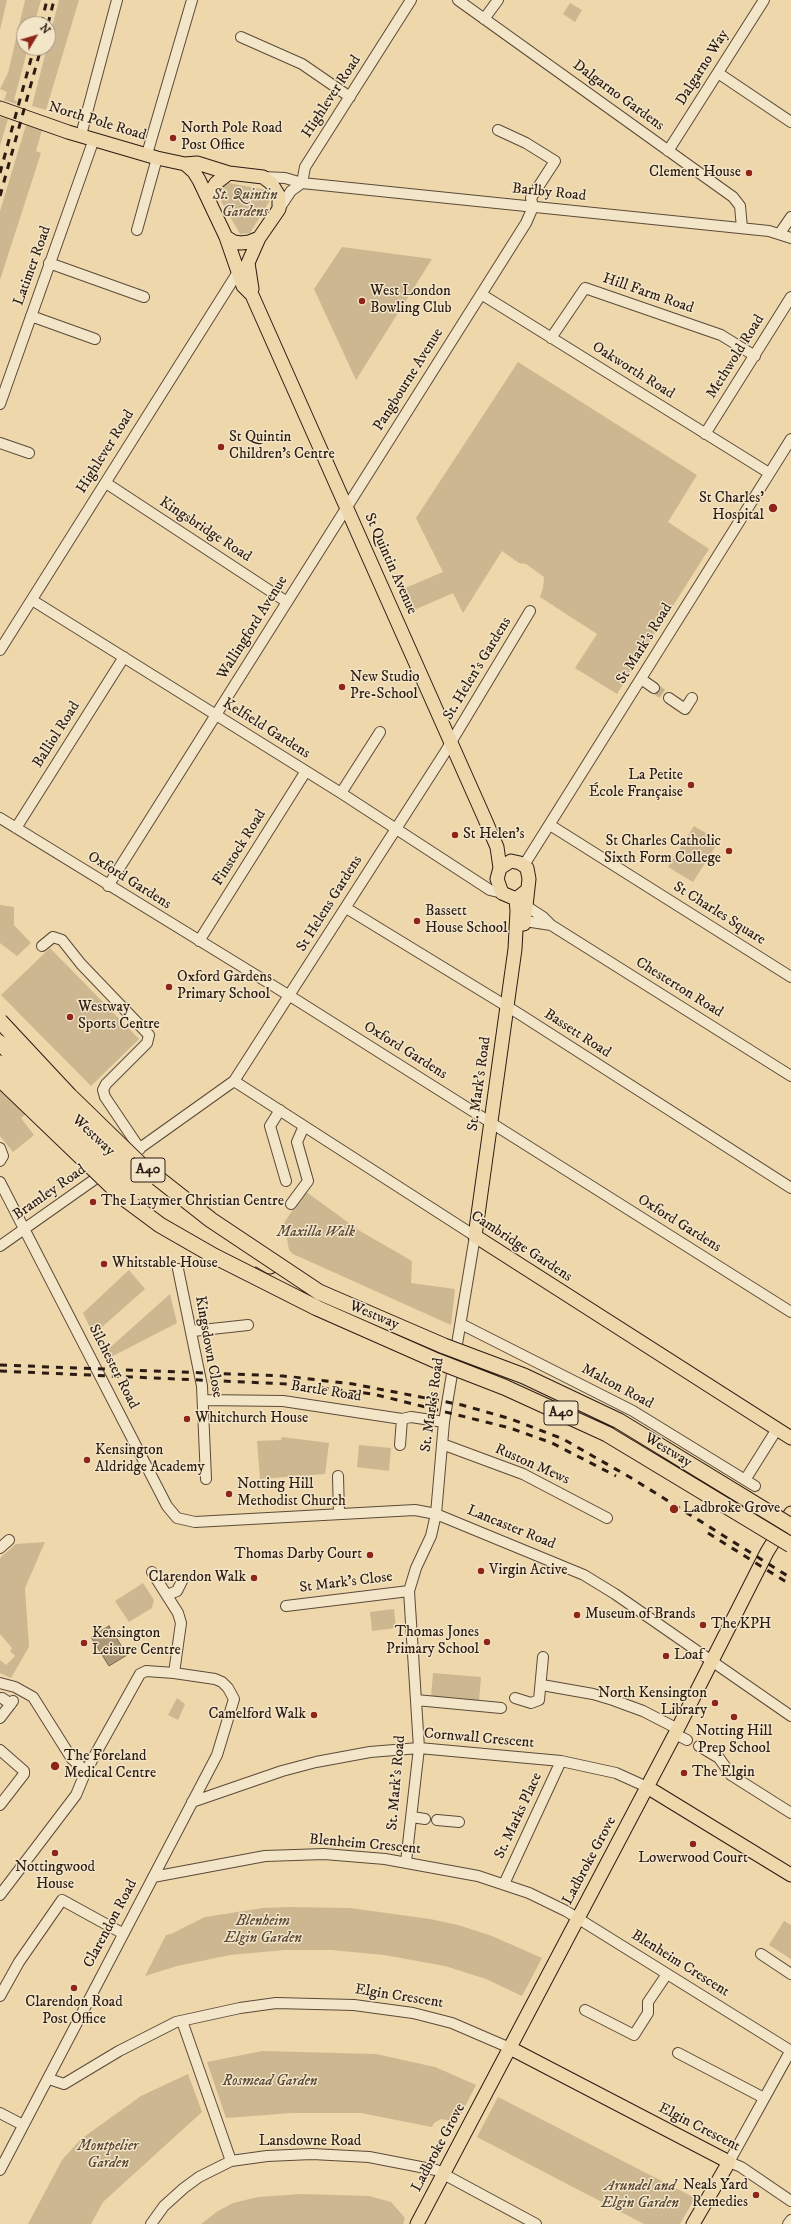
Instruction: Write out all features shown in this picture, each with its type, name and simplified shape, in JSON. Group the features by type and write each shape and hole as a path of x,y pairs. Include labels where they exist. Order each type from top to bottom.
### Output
{"highway":[{"name":"A40","path":"0,1022 70,1096 141,1165 211,1220 319,1292"},
{"name":"Westway","path":"0,1043 94,1137 145,1183 208,1230 254,1258 319,1292 444,1346 524,1376 619,1421 791,1526"},
{"name":"Westway","path":"0,1063 88,1150 136,1192 199,1237 317,1308 437,1361 504,1387 607,1434 791,1545"},
{"name":"A40","path":"0,1079 125,1199 160,1225 214,1256 317,1308"}],"main road":[{"name":"North Pole Road","path":"0,108 94,139 184,164"},
{"path":"184,164 197,164 229,172 262,177 276,190 279,196 279,209 259,238 241,243 234,242 226,236"},
{"name":"St Quintin Avenue","path":"184,164 194,172 226,236 243,286 252,295 497,847 503,870 502,893"},
{"path":"209,200 211,191 216,183 229,172"},
{"name":"St Quintin Avenue","path":"252,295 252,287 248,270 253,251 259,238"},
{"path":"502,893 523,899 528,873 524,865 503,870"},
{"name":"St. Mark's Road","path":"515,949 525,921 523,899"},
{"name":"St. Mark's Road","path":"475,1236 508,1007 515,949 517,911 523,899"},
{"name":"Cambridge Gardens","path":"475,1236 791,1438"},
{"name":"Ladbroke Grove","path":"417,2224 647,1787 680,1734 712,1662 767,1552 791,1513"},
{"path":"647,1787 791,1875"},
{"name":"Elgin Crescent","path":"510,2048 729,2162"},
{"path":"693,2224 729,2162"}],"street":[{"path":"81,135 117,0"},
{"path":"137,230 152,156 192,0"},
{"name":"Highlever Road","path":"302,183 305,167 411,0"},
{"name":"Dalgarno Gardens","path":"458,0 738,202 740,206 742,228"},
{"path":"484,18 498,0"},
{"name":"Dalgarno Way","path":"668,151 764,0"},
{"path":"241,36 302,64 350,97"},
{"path":"718,73 791,122"},
{"name":"Pangbourne Avenue","path":"347,508 526,224 533,207 531,198 555,161 526,143 498,130"},
{"name":"Latimer Road","path":"0,404 94,139"},
{"path":"262,177 285,178 302,183"},
{"path":"279,209 292,191 302,183"},
{"name":"Barlby Road","path":"302,183 742,228 780,233 791,238"},
{"path":"780,233 791,217"},
{"path":"49,264 144,297"},
{"name":"Highlever Road","path":"0,650 238,272"},
{"name":"Hill Farm Road","path":"551,338 585,288 721,335 755,356"},
{"name":"Oakworth Road","path":"481,294 770,473"},
{"name":"Methwold Road","path":"706,434 791,297"},
{"path":"31,316 95,339"},
{"name":"St Mark's Road","path":"524,865 791,439"},
{"path":"0,443 29,453"},
{"name":"Kingsbridge Road","path":"106,483 287,602"},
{"name":"Wallingford Avenue","path":"108,886 347,508"},
{"name":"Kelfield Gardens","path":"32,600 341,793 494,892 502,893"},
{"name":"St. Helen's Gardens","path":"451,743 530,611"},
{"name":"Balliol Road","path":"16,828 124,657"},
{"path":"641,679 654,688"},
{"path":"669,698 685,709 692,698"},
{"path":"341,793 380,732"},
{"name":"St Helens Gardens","path":"234,1081 451,743"},
{"name":"Finstock Road","path":"199,941 306,771"},
{"name":"Oxford Gardens","path":"0,818 491,1123 791,1312"},
{"name":"St Charles Square","path":"550,825 791,977"},
{"path":"484,885 503,870"},
{"name":"Chesterton Road","path":"523,899 550,925 791,1076"},
{"name":"Bassett Road","path":"346,908 508,1007 791,1188"},
{"name":"Chesterton Road","path":"525,921 550,925"},
{"path":"42,946 53,937 62,940 81,964 149,1034 147,1043 106,1084 103,1090 105,1097 140,1149"},
{"name":"Bramley Road","path":"0,1246 140,1149 234,1081"},
{"name":"Cambridge Gardens","path":"234,1081 475,1236"},
{"path":"280,1110 270,1126 286,1181"},
{"path":"291,1204 308,1181 297,1142 304,1126"},
{"path":"0,1148 3,1156 0,1161"},
{"name":"Silchester Road","path":"0,1182 164,1499 177,1518"},
{"name":"St. Mark's Road","path":"406,1862 419,1748 409,1591 416,1568 431,1536 436,1514 444,1422 475,1236"},
{"name":"Kingsdown Close","path":"178,1269 192,1331 203,1400 206,1479"},
{"name":"Malton Road","path":"461,1324 633,1411 755,1486"},
{"path":"192,1331 248,1325"},
{"name":"Bartle Road","path":"203,1400 283,1401 402,1419 411,1416 444,1422"},
{"path":"400,1445 402,1419"},
{"path":"744,1480 777,1429"},
{"name":"Ruston Mews","path":"442,1444 522,1474 607,1518"},
{"path":"338,1476 339,1514"},
{"name":"Lancaster Road","path":"177,1518 195,1522 415,1510 436,1514 584,1575 615,1594 791,1716"},
{"path":"0,1548 9,1540"},
{"path":"0,1895 73,1801 86,1771 140,1674 146,1671 174,1673 181,1623 167,1595 152,1572"},
{"path":"167,1595 177,1591 183,1579"},
{"name":"St Mark's Close","path":"286,1606 409,1591"},
{"path":"515,1698 536,1702 539,1700 542,1685 543,1657"},
{"name":"Clarendon Road","path":"0,2170 49,2078 122,1933 153,1877 216,1755 234,1699 228,1688 222,1682 215,1679 174,1673"},
{"path":"0,1683 15,1687 33,1697 72,1759 86,1771"},
{"path":"542,1685 593,1694 619,1702 644,1711 680,1734"},
{"path":"0,1718 12,1703 2,1698"},
{"path":"416,1700 501,1708"},
{"path":"699,1746 719,1758 731,1775 791,1813"},
{"name":"Cornwall Crescent","path":"192,1802 276,1773 316,1762 370,1752 419,1748 561,1761 616,1773 647,1787"},
{"path":"0,1750 24,1771 24,1774 0,1805"},
{"name":"St. Marks Place","path":"504,1884 561,1761"},
{"path":"412,1817 424,1819"},
{"path":"437,1820 459,1822"},
{"name":"Blenheim Crescent","path":"153,1877 232,1861 303,1854 330,1854 406,1862 478,1876 504,1884 553,1904 791,2050"},
{"path":"0,1996 19,1962 62,1900 122,1933"},
{"path":"761,1954 791,1974"},
{"path":"585,2010 634,2035 648,2013 648,2002 667,1974"},
{"name":"Elgin Crescent","path":"49,2078 64,2084 136,2041 182,2020 240,2008 276,2003 371,2006 413,2013 452,2023 510,2048"},
{"path":"182,2020 231,2161"},
{"path":"729,2162 791,2050"},
{"path":"678,2053 764,2098"},
{"path":"0,2113 23,2125"},
{"name":"Lansdowne Road","path":"151,2224 164,2206 184,2188 199,2177 231,2161 280,2155 333,2154 392,2160 432,2169 536,2224"},
{"name":"Elgin Crescent","path":"729,2162 741,2167 791,2201"},
{"path":"788,2224 791,2220"}],"green space":[{"path":"0,0 7,0 0,30"},
{"path":"25,0 41,0 36,16 21,16"},
{"path":"59,0 79,0 46,110 32,106 45,56 56,56 55,16"},
{"path":"570,3 582,10 575,22 563,14"},
{"path":"16,39 16,56 26,56 14,100 17,101 16,104 4,100 7,92 0,89 8,73"},
{"path":"0,117 8,119 0,146"},
{"path":"26,125 42,130 36,151 41,153 0,280 0,211"},
{"name":"St. Quintin Gardens","path":"229,183 270,192 269,202 250,233 240,234 218,196 219,189 223,184"},
{"name":"West London Bowling Club","path":"342,247 432,259 356,380 314,289"},
{"path":"518,362 697,475 668,522 709,549 617,694 575,668 597,634 540,597 544,577 526,564 519,563 502,551 463,613 453,593 407,613 398,591 443,572 416,518"},
{"path":"694,826 719,841 693,882 668,867"},
{"path":"0,905 14,907 14,925 31,943 17,956 0,943"},
{"name":"Westway Sports Centre","path":"50,948 139,1039 91,1086 1,995"},
{"path":"0,1078 42,1099 21,1118 34,1135 13,1152 0,1136"},
{"name":"Maxilla Walk","path":"305,1191 360,1231 412,1261 411,1283 455,1289 451,1325 293,1254 289,1250 284,1223"},
{"path":"129,1270 145,1289 102,1327 100,1325 92,1332 83,1313"},
{"path":"170,1294 177,1323 107,1359 105,1352"},
{"path":"282,1437 329,1443 325,1474 260,1479 257,1441 281,1440"},
{"path":"359,1445 391,1448 389,1471 357,1467"},
{"path":"45,1542 25,1588 29,1647 11,1678 0,1673 0,1660 6,1665 15,1656 10,1651 12,1648 0,1634 0,1558 16,1544"},
{"path":"143,1583 154,1600 152,1608 129,1622 115,1601"},
{"path":"394,1609 396,1628 372,1631 370,1612"},
{"path":"433,1673 481,1677 479,1701 431,1697"},
{"path":"177,1698 185,1704 178,1720 168,1715"},
{"name":"Blenheim Elgin Garden","path":"263,1908 350,1908 430,1919 458,1925 492,1936 542,1958 522,1996 486,1979 445,1966 384,1955 331,1950 285,1950 230,1955 177,1966 145,1976 166,1935 205,1917"},
{"path":"784,1921 791,1925 791,1959 769,1945"},
{"name":"Rosmead Garden","path":"262,2051 376,2054 435,2067 476,2085 457,2122 441,2119 434,2123 432,2127 361,2113 292,2113 226,2118 207,2062"},
{"name":"Montpelier Garden","path":"188,2074 202,2112 103,2202 91,2224 28,2224 62,2160 81,2139 141,2096"},
{"name":"Arundel and Elgin Garden","path":"498,2097 695,2198 680,2224 644,2224 477,2137"},
{"path":"301,2194 369,2196 391,2202 405,2218 403,2224 201,2224 218,2211 233,2203 258,2197"}],"shaded area":[{"path":"109,1626 127,1655 109,1666 91,1637"}],"tunnel":[{"path":"654,688 669,698"}],"railway":[{"path":"43,16 47,0"},
{"path":"50,16 54,0"},
{"path":"0,173 32,56"},
{"path":"0,196 39,56"},
{"path":"0,1365 283,1376 353,1384 462,1405 511,1419 563,1439 633,1479 791,1578"},
{"path":"0,1371 288,1384 373,1394 510,1428 552,1443 616,1476"},
{"path":"708,1533 791,1585"}],"place":[{"name":"North Pole Road Post Office","path":"173,138"},
{"name":"Clement House","path":"749,173"},
{"name":"West London Bowling Club","path":"362,301"},
{"name":"St Quintin Children's Centre","path":"221,447"},
{"name":"St Charles' Hospital","path":"773,508"},
{"name":"New Studio Pre-School","path":"342,687"},
{"name":"La Petite École Française","path":"691,785"},
{"name":"St Helen's","path":"455,835"},
{"name":"St Charles Catholic Sixth Form College","path":"729,851"},
{"name":"Bassett House School","path":"417,921"},
{"name":"Oxford Gardens Primary School","path":"169,987"},
{"name":"Westway Sports Centre","path":"70,1017"},
{"name":"The Latymer Christian Centre","path":"93,1202"},
{"name":"Whitstable House","path":"104,1264"},
{"name":"Whitchurch House","path":"187,1419"},
{"name":"Kensington Aldridge Academy","path":"87,1460"},
{"name":"Notting Hill Methodist Church","path":"229,1494"},
{"name":"Ladbroke Grove","path":"674,1509"},
{"name":"Thomas Darby Court","path":"370,1555"},
{"name":"Virgin Active","path":"481,1571"},
{"name":"Clarendon Walk","path":"254,1578"},
{"name":"Museum of Brands","path":"577,1615"},
{"name":"The KPH","path":"703,1625"},
{"name":"Thomas Jones Primary School","path":"487,1642"},
{"name":"Kensington Leisure Centre","path":"84,1643"},
{"name":"Loaf","path":"666,1656"},
{"name":"North Kensington Library","path":"715,1703"},
{"name":"Camelford Walk","path":"314,1715"},
{"name":"Notting Hill Prep School","path":"734,1717"},
{"name":"The Foreland Medical Centre","path":"55,1766"},
{"name":"The Elgin","path":"684,1773"},
{"name":"Lowerwood Court","path":"693,1844"},
{"name":"Nottingwood House","path":"55,1853"},
{"name":"Clarendon Road Post Office","path":"74,1988"},
{"name":"Neals Yard Remedies","path":"756,2195"}]}
